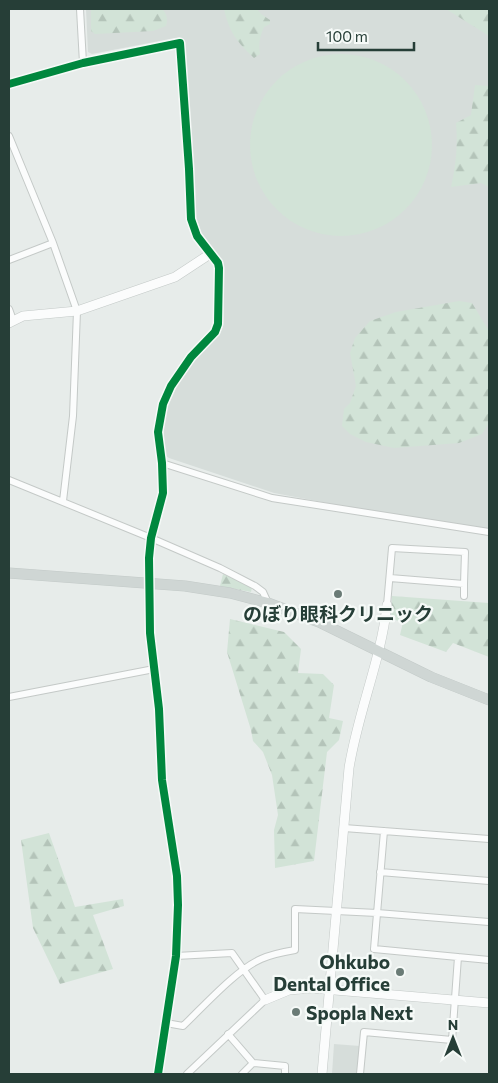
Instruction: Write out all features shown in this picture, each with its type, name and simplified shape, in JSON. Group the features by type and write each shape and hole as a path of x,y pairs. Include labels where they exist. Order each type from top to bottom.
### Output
{"main road":[{"path":"9,573 215,591 268,603 343,632 379,653 431,677 489,700"},
{"path":"431,677 463,684 489,693"}],"street":[{"path":"80,9 83,63"},
{"path":"9,84 83,63 180,43 191,219 197,236 218,263 220,274 218,324 215,332 191,357 171,386 163,404 158,432 163,493 152,538 149,584 150,632 159,709 162,780 178,885 176,956 158,1074"},
{"path":"9,136 53,243 77,311 73,416 62,501"},
{"path":"9,260 53,243"},
{"path":"9,309 11,322 23,316 77,311 175,277 210,254"},
{"path":"162,463 272,498 489,532"},
{"path":"9,480 152,538 220,568 255,586 263,592 268,603"},
{"path":"322,1074 352,751 383,638 392,548 465,552 464,596"},
{"path":"390,578 464,584"},
{"path":"9,697 154,669"},
{"path":"344,828 489,839"},
{"path":"384,831 374,949 489,960"},
{"path":"380,872 489,881"},
{"path":"166,1023 183,1026 244,969 277,953 295,950 295,909 489,922"},
{"path":"176,956 232,953 265,1000"},
{"path":"360,1074 364,1032 452,1040 458,957"},
{"path":"187,1074 265,1000 279,993 300,988 489,1003"},
{"path":"228,1034 253,1063 286,1066 285,1074"},
{"path":"242,1074 253,1063"}],"shaded area":[{"path":"86,9 489,9 489,530 381,513 274,493 169,458 165,455 163,449 164,417 171,395 195,360 219,335 223,326 224,272 222,262 202,235 196,218 184,47 180,37 92,54 88,52"},
{"path":"334,1044 360,1046 358,1074 332,1074"}],"green space":[{"path":"91,9 162,9 166,15 167,23 166,26 153,31 95,34 91,31"},
{"path":"224,9 257,9 270,20 270,24 264,27 260,37 260,54 254,58 238,42 228,24"},
{"path":"446,9 489,9 489,36"},
{"path":"341,54 359,56 376,61 399,75 411,87 425,110 430,127 432,145 430,163 425,180 411,203 399,215 376,229 359,234 341,236 323,234 306,229 283,215 271,203 257,180 252,163 250,145 252,127 257,110 271,87 283,75 306,61 323,56"},
{"path":"475,85 489,86 489,187 481,183 451,187 456,155 456,123 471,115"},
{"path":"459,301 472,303 489,331 489,423 482,434 459,443 394,448 366,442 350,434 342,426 344,409 350,403 356,386 350,353 355,338 370,321 396,312"},
{"path":"223,574 252,587 251,592 220,586"},
{"path":"392,596 489,603 489,657 453,643 446,652 400,635 403,622 391,619"},
{"path":"230,619 284,632 301,649 298,673 323,674 334,685 329,718 343,721 339,740 327,752 314,861 275,868 274,830 278,815 272,775 263,752 253,741 227,652"},
{"path":"49,833 75,907 123,899 124,906 93,915 113,969 60,984 33,928 21,840"}],"cycle path":[{"path":"9,84 83,63 180,43 191,219 197,236 218,263 219,268 218,324 215,332 191,357 171,386 163,404 158,432 163,493 151,538 149,558 150,633 159,709 162,780 177,876 178,905 176,956 158,1074"}],"place":[{"name":"のぼり眼科クリニック","path":"338,594"},
{"name":"Ohkubo Dental Office","path":"400,972"},
{"name":"Spopla Next","path":"296,1012"}]}
